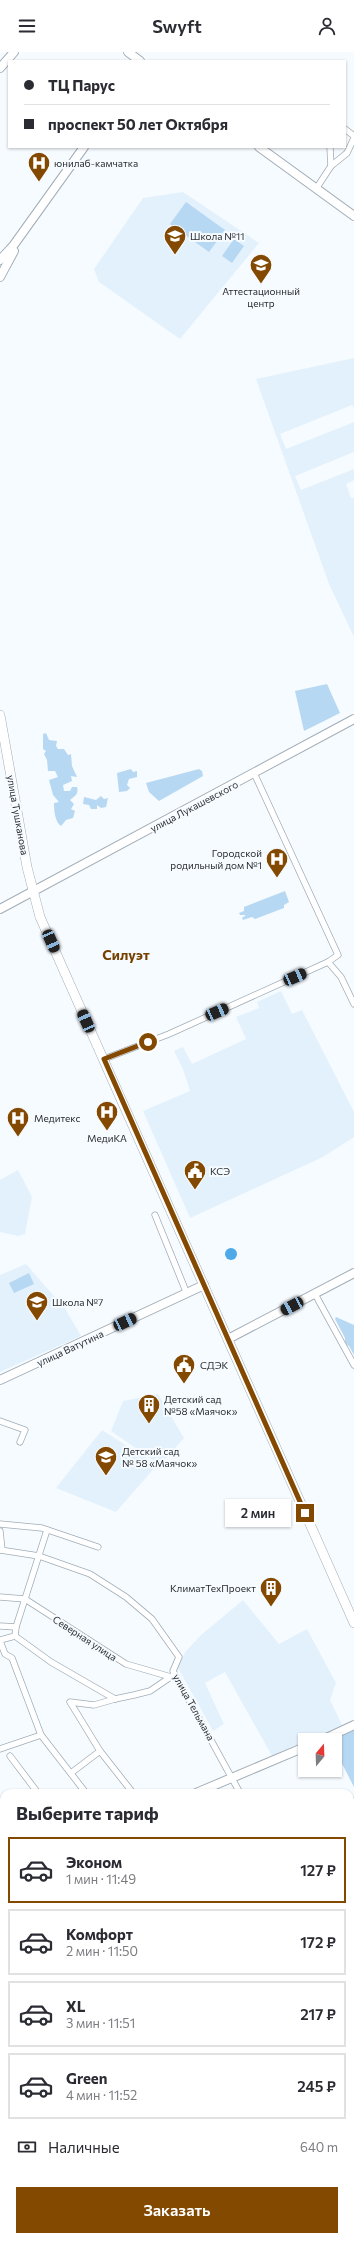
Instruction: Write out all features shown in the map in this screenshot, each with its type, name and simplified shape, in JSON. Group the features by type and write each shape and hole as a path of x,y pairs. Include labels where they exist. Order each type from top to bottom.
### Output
{"main road":[{"path":"0,68 14,52"},
{"path":"128,52 139,60"},
{"path":"0,260 25,229 83,148"},
{"path":"260,148 354,216"},
{"path":"0,276 25,229"},
{"name":"улица Тушканова","path":"0,715 33,891 40,917 354,1623"},
{"name":"улица Лукашевского","path":"0,909 354,719"},
{"path":"228,1339 354,1273"},
{"name":"улица Ватутина","path":"0,1380 204,1285"},
{"path":"337,1733 354,1725"},
{"path":"206,1789 298,1750"}],"street":[{"path":"316,189 331,166 347,153 354,137 346,130"},
{"path":"330,148 331,166"},
{"path":"104,1059 169,1034 328,962 338,955 254,773"},
{"path":"328,962 341,977 354,1004"},
{"path":"155,1215 168,1242 185,1294"},
{"path":"315,1294 354,1365"},
{"path":"0,1421 25,1430 20,1442"},
{"path":"0,1524 48,1530 98,1547"},
{"path":"14,1636 48,1530"},
{"path":"0,1531 1,1550"},
{"name":"улица Тельмана","path":"1,1550 39,1556 90,1574 126,1597 152,1618 179,1657 173,1670 238,1789"},
{"name":"Северная улица","path":"0,1597 25,1599 126,1664 171,1677"},
{"path":"0,1626 16,1627"},
{"path":"14,1636 0,1641 5,1654 12,1658 41,1735 83,1789"},
{"path":"14,1636 51,1662 115,1699"},
{"path":"130,1789 100,1751 70,1702 94,1705 150,1691 171,1677 173,1670"},
{"path":"0,1748 41,1735"},
{"path":"71,1773 100,1751"},
{"path":"10,1756 35,1789"}],"shaded area":[{"name":"Школа №11","path":"183,192 259,243 180,339 99,282 94,269 143,198"},
{"path":"186,202 225,230 209,252 170,224"},
{"path":"234,239 244,246 232,263 222,256"},
{"path":"354,358 354,408 352,405 280,434 286,449 354,422 354,452 295,476 301,490 354,469 354,480 346,484 351,498 354,498 354,637 329,584 256,379"},
{"path":"327,684 340,713 304,731 295,691"},
{"path":"46,733 49,740 57,741 56,746 58,749 64,749 68,755 71,754 72,766 77,777 71,776 72,781 63,785 64,791 70,791 72,787 77,787 77,791 76,795 70,800 74,804 71,809 75,811 73,818 66,820 61,826 56,819 54,809 54,803 59,802 53,795 49,780 58,777 55,771 48,771 47,760 44,754 46,751 43,749 43,734"},
{"path":"131,769 133,772 137,771 137,777 129,779 127,785 130,788 127,791 119,792 117,773"},
{"path":"199,769 202,771 203,776 159,801 149,792 146,783"},
{"path":"101,796 104,799 108,798 106,807 101,808 97,805 97,809 91,809 89,805 83,804 84,797 96,800"},
{"path":"285,891 289,902 284,905 284,908 255,919 252,917 243,920 242,918 246,915 240,915 239,913 244,911 244,907"},
{"path":"281,991 292,1014 302,1010 354,1112 354,1137 323,1157 190,1218 143,1111 190,1091 183,1069 174,1051 183,1047 192,1064 246,1039 236,1017 259,1008 257,1002"},
{"path":"18,1170 32,1197 25,1234 18,1236 0,1232 0,1180"},
{"name":"Школа №7","path":"26,1264 66,1310 81,1336 0,1372 0,1275"},
{"path":"29,1273 34,1284 14,1293 9,1283"},
{"path":"336,1317 354,1325 354,1355 349,1346 345,1344 345,1338 335,1319"},
{"path":"158,1394 184,1438 160,1465 111,1431 123,1401"},
{"name":"Детский сад № 58 «Маячок»","path":"102,1430 157,1465 116,1512 56,1488"},
{"path":"243,1600 279,1644 307,1629 336,1683 330,1700 343,1727 328,1733 298,1733 298,1745 272,1756 225,1672 205,1683 224,1724 213,1731 177,1666 186,1651 200,1636"},
{"path":"354,1729 354,1787 342,1764 342,1734"}],"water":[{"path":"229,1248 233,1248 237,1254 233,1260 229,1260 225,1256 225,1252"}],"place":[{"name":"юнилаб-камчатка","path":"39,182"},
{"name":"Школа №11","path":"175,256"},
{"name":"Аттестационный центр","path":"261,284"},
{"name":"Городской родильный дом №1","path":"277,878"},
{"name":"МедиКА","path":"107,1132"},
{"name":"Медитекс","path":"18,1138"},
{"name":"КСЭ","path":"195,1190"},
{"name":"Школа №7","path":"37,1322"},
{"name":"СДЭК","path":"184,1384"},
{"name":"Детский сад №58 «Маячок»","path":"149,1424"},
{"name":"Детский сад № 58 «Маячок»","path":"106,1476"},
{"name":"КлиматТехПроект","path":"271,1608"}],"district":[{"name":"Силуэт","path":"126,954"}],"route":[{"path":"148,1042 104,1059 305,1513"}]}
